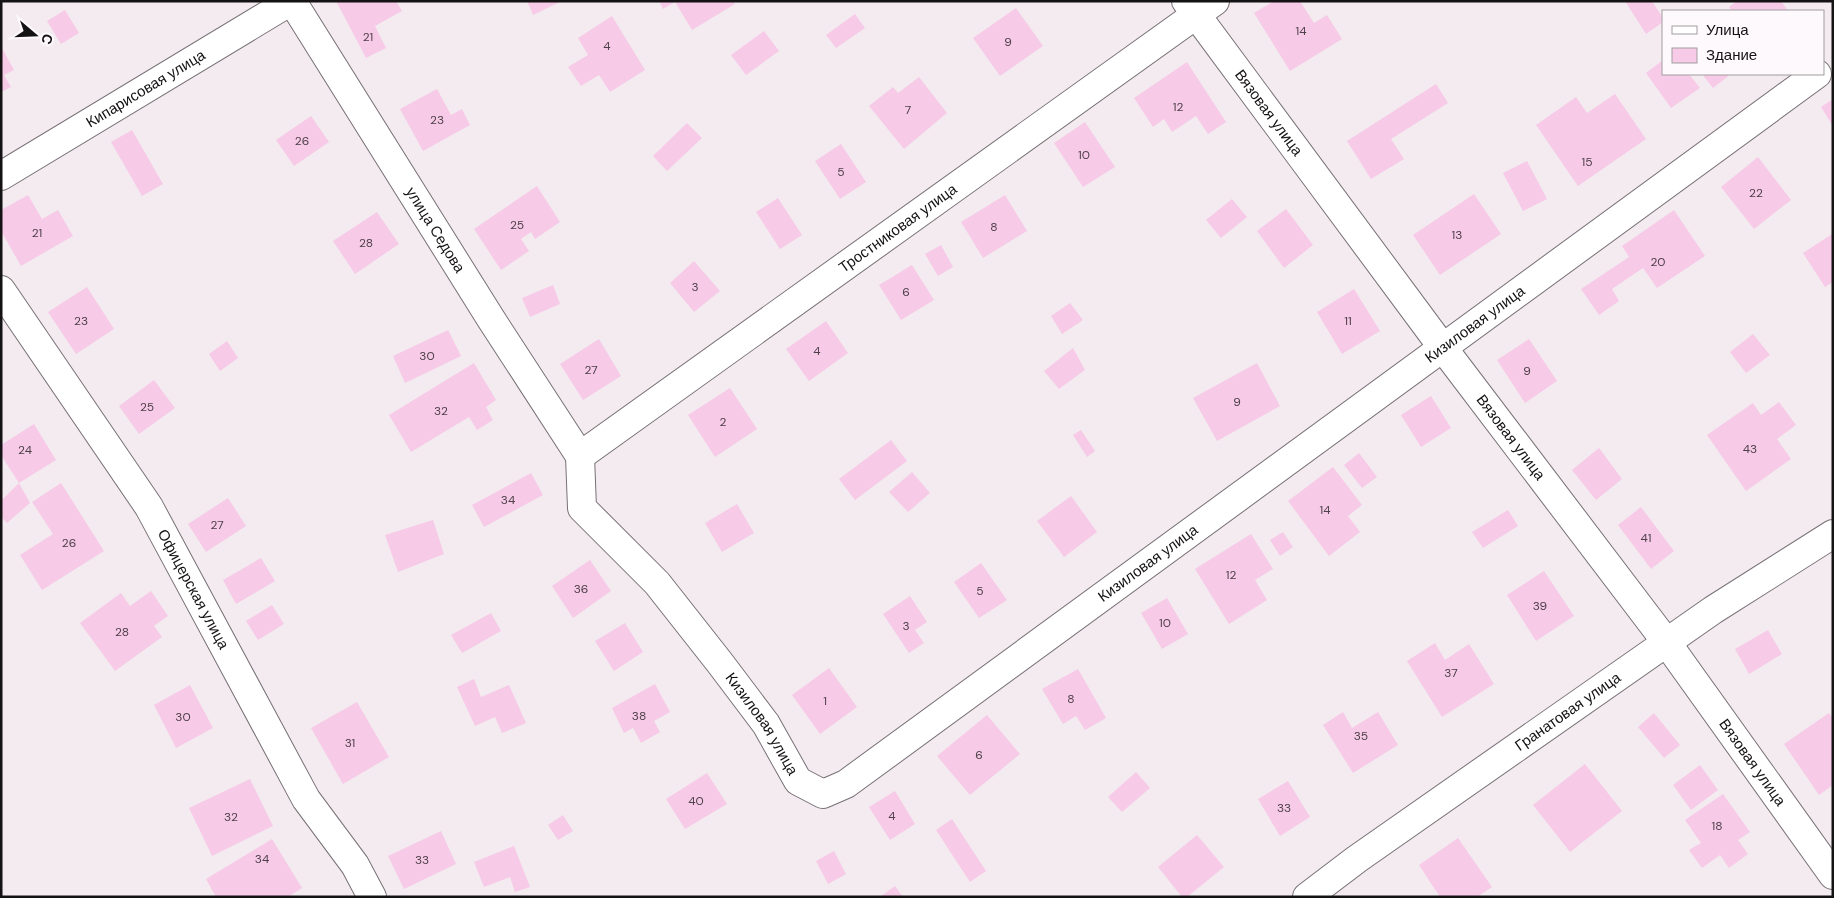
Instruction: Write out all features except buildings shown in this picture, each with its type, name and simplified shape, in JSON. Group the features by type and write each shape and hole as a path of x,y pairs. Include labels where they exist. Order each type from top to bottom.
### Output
{"street":[{"name":"Кипарисовая улица","path":"1,176 292,1"},
{"name":"улица Седова","path":"292,1 486,311 580,456"},
{"name":"Тростниковая улица","path":"580,456 1199,6"},
{"name":"Вязовая улица","path":"1199,6 1443,348 1667,643 1833,875"},
{"name":"Кизиловая улица","path":"580,456 582,508 657,583 703,641 766,724 798,781 823,794 846,784 1816,75"},
{"name":"Офицерская улица","path":"1,290 149,507 306,798 355,865 372,897"},
{"name":"Гранатовая улица","path":"1307,897 1358,859 1713,610 1833,534"}]}
